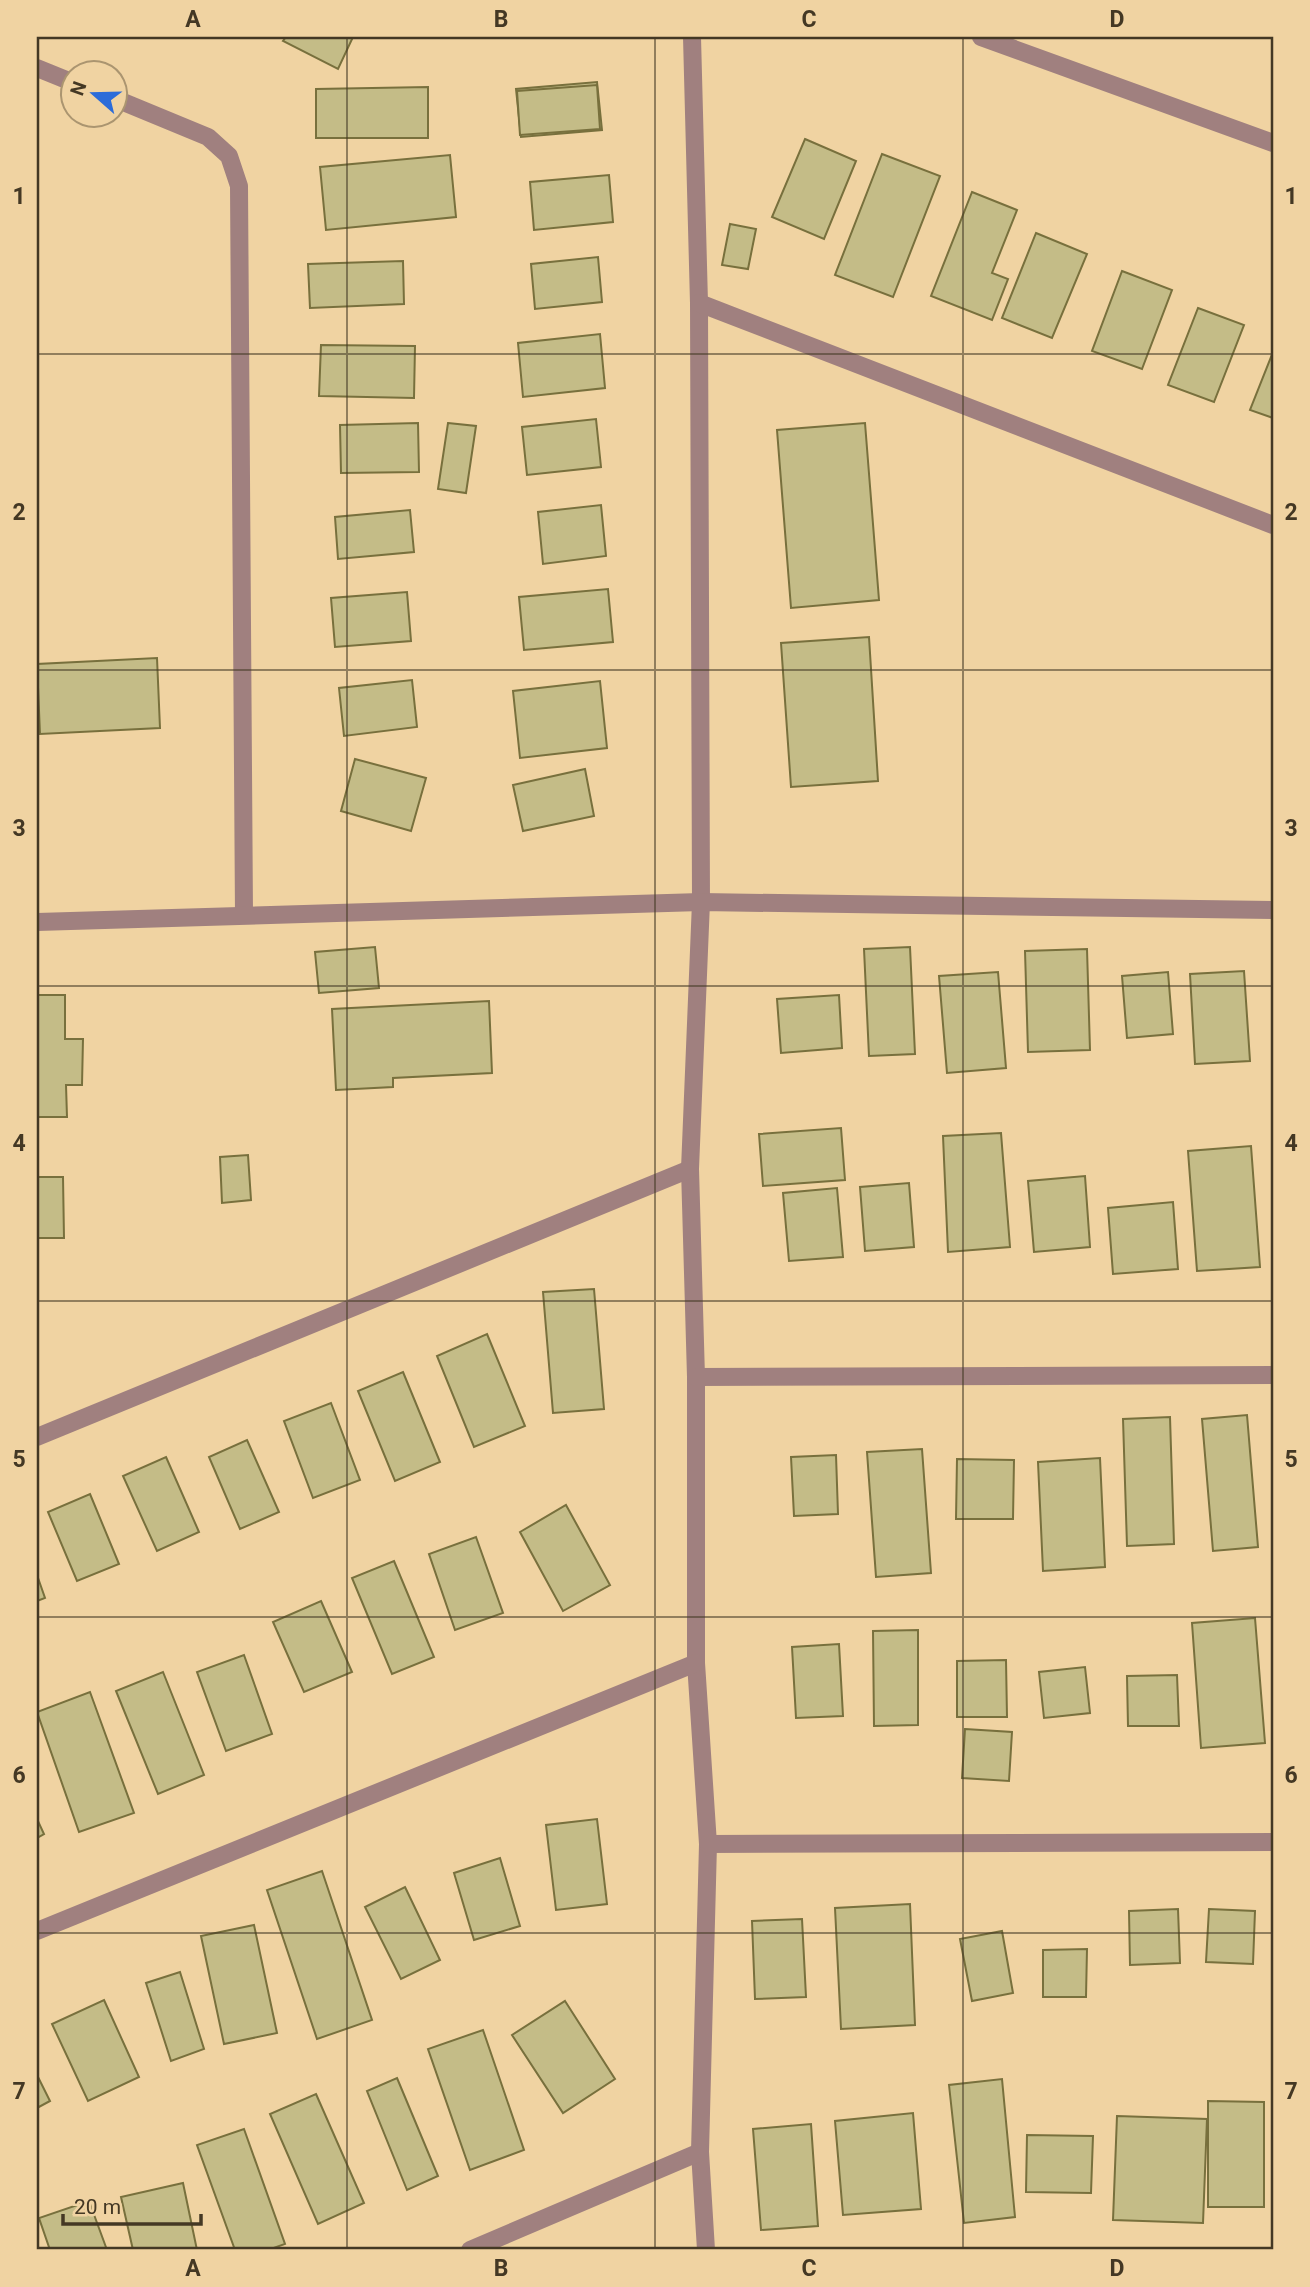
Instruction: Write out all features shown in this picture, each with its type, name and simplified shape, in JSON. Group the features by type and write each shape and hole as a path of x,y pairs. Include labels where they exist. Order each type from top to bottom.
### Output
{"street":[{"path":"692,37 699,303 701,902 690,1168 696,1377 696,1663 708,1844 700,2152 706,2250"},
{"path":"981,37 1273,143"},
{"path":"37,68 60,77"},
{"path":"130,105 208,137 229,156 239,186 244,915"},
{"path":"699,303 1273,525"},
{"path":"37,922 701,902 1273,910"},
{"path":"37,1437 690,1168"},
{"path":"696,1377 1273,1375"},
{"path":"37,1931 696,1663"},
{"path":"708,1844 1273,1842"},
{"path":"470,2250 700,2152"}],"building":[{"path":"286,37 353,37 338,69 283,41"},
{"path":"597,82 602,130 521,137 516,89"},
{"path":"597,85 600,129 520,135 517,91"},
{"path":"428,87 428,138 316,138 316,89"},
{"path":"805,139 856,161 824,239 772,217"},
{"path":"882,154 940,176 893,297 835,275"},
{"path":"450,155 456,217 326,230 320,167"},
{"path":"609,175 613,222 534,230 530,182"},
{"path":"972,192 1017,210 992,273 1008,279 992,320 931,296"},
{"path":"730,224 756,229 748,269 722,265"},
{"path":"1036,233 1087,254 1052,338 1002,318"},
{"path":"598,257 602,302 535,309 531,264"},
{"path":"403,261 404,304 310,308 308,264"},
{"path":"1122,271 1172,290 1142,369 1092,351"},
{"path":"1198,308 1244,325 1214,402 1168,385"},
{"path":"600,334 605,388 523,397 518,343"},
{"path":"321,345 415,346 414,398 319,396"},
{"path":"1273,352 1273,418 1250,410"},
{"path":"596,419 601,467 527,475 522,427"},
{"path":"418,423 419,472 341,473 340,425"},
{"path":"448,423 476,426 466,493 438,489"},
{"path":"865,423 879,600 791,608 777,430"},
{"path":"601,505 606,556 543,564 538,512"},
{"path":"410,510 414,552 338,559 335,517"},
{"path":"608,589 613,642 524,650 519,597"},
{"path":"407,592 411,641 335,647 331,598"},
{"path":"869,637 878,781 791,787 781,643"},
{"path":"157,658 160,728 40,734 37,664"},
{"path":"412,680 417,727 344,736 339,688"},
{"path":"600,681 607,748 520,758 513,691"},
{"path":"355,759 426,778 411,831 341,811"},
{"path":"585,769 594,816 523,831 513,785"},
{"path":"375,947 379,988 319,993 315,952"},
{"path":"910,947 915,1054 869,1056 864,949"},
{"path":"1087,949 1090,1050 1028,1052 1025,951"},
{"path":"1244,971 1250,1061 1195,1064 1190,974"},
{"path":"998,972 1006,1068 947,1073 939,976"},
{"path":"1168,972 1173,1034 1127,1038 1122,976"},
{"path":"37,995 65,995 65,1039 83,1039 82,1085 66,1085 67,1117 37,1117"},
{"path":"839,995 842,1048 781,1053 777,999"},
{"path":"489,1001 492,1073 393,1078 393,1087 336,1090 332,1009"},
{"path":"841,1128 845,1180 763,1186 759,1134"},
{"path":"1001,1133 1010,1247 948,1252 943,1136"},
{"path":"1251,1146 1260,1267 1197,1271 1188,1151"},
{"path":"248,1155 251,1200 222,1203 220,1157"},
{"path":"1085,1176 1090,1247 1034,1252 1028,1181"},
{"path":"37,1177 63,1177 64,1238 37,1238"},
{"path":"909,1183 914,1247 865,1251 860,1187"},
{"path":"837,1188 843,1257 789,1261 783,1193"},
{"path":"1173,1202 1178,1269 1113,1274 1108,1208"},
{"path":"594,1289 604,1409 553,1413 543,1292"},
{"path":"487,1334 525,1426 474,1447 437,1356"},
{"path":"403,1372 440,1462 395,1481 358,1391"},
{"path":"331,1403 360,1480 313,1498 284,1421"},
{"path":"1247,1415 1258,1547 1213,1551 1202,1419"},
{"path":"1170,1417 1174,1544 1127,1546 1123,1419"},
{"path":"247,1440 279,1512 240,1529 209,1457"},
{"path":"922,1449 931,1573 876,1577 867,1452"},
{"path":"836,1455 838,1514 794,1516 791,1457"},
{"path":"166,1457 199,1532 157,1551 123,1476"},
{"path":"1100,1458 1105,1567 1043,1571 1038,1462"},
{"path":"957,1459 1014,1460 1013,1519 956,1519"},
{"path":"90,1494 119,1564 77,1581 48,1512"},
{"path":"566,1505 610,1585 563,1611 520,1532"},
{"path":"476,1537 503,1613 455,1630 429,1554"},
{"path":"394,1561 434,1657 392,1674 352,1578"},
{"path":"37,1575 45,1598 37,1601"},
{"path":"321,1601 352,1672 304,1692 273,1622"},
{"path":"1255,1618 1265,1743 1201,1748 1192,1623"},
{"path":"918,1630 918,1725 874,1726 873,1631"},
{"path":"839,1644 843,1716 796,1718 792,1647"},
{"path":"244,1655 272,1734 226,1751 197,1672"},
{"path":"1006,1660 1007,1717 957,1717 957,1661"},
{"path":"1085,1667 1090,1713 1044,1718 1039,1672"},
{"path":"163,1672 204,1775 158,1794 116,1691"},
{"path":"1177,1675 1179,1726 1128,1726 1127,1676"},
{"path":"90,1692 134,1813 79,1832 37,1712"},
{"path":"965,1729 1012,1732 1009,1781 962,1778"},
{"path":"37,1819 44,1834 37,1838"},
{"path":"597,1819 607,1904 556,1910 546,1825"},
{"path":"500,1858 520,1926 474,1940 454,1873"},
{"path":"322,1871 372,2020 317,2039 267,1890"},
{"path":"405,1887 440,1960 401,1979 365,1907"},
{"path":"910,1904 915,2025 841,2029 835,1908"},
{"path":"1178,1909 1180,1963 1130,1965 1129,1911"},
{"path":"1209,1909 1255,1911 1253,1964 1206,1962"},
{"path":"802,1919 806,1997 755,1999 752,1921"},
{"path":"254,1925 277,2033 224,2044 201,1936"},
{"path":"1002,1931 1013,1993 972,2001 960,1939"},
{"path":"1087,1949 1086,1997 1043,1997 1043,1950"},
{"path":"180,1972 204,2049 171,2061 146,1983"},
{"path":"104,2000 139,2077 88,2101 52,2024"},
{"path":"565,2001 615,2079 563,2113 512,2035"},
{"path":"483,2030 524,2150 470,2170 428,2049"},
{"path":"37,2075 50,2101 37,2108"},
{"path":"397,2078 438,2176 407,2190 367,2091"},
{"path":"1002,2079 1015,2217 964,2223 949,2085"},
{"path":"316,2094 364,2203 318,2224 270,2114"},
{"path":"1208,2101 1264,2102 1264,2207 1208,2207"},
{"path":"913,2113 921,2209 843,2215 835,2121"},
{"path":"1117,2116 1207,2119 1203,2223 1113,2220"},
{"path":"811,2124 818,2226 761,2230 753,2129"},
{"path":"244,2129 285,2244 268,2250 235,2250 197,2145"},
{"path":"1027,2135 1093,2136 1091,2193 1026,2192"},
{"path":"183,2183 197,2250 133,2250 121,2197"},
{"path":"89,2201 107,2250 50,2250 39,2218"}]}
